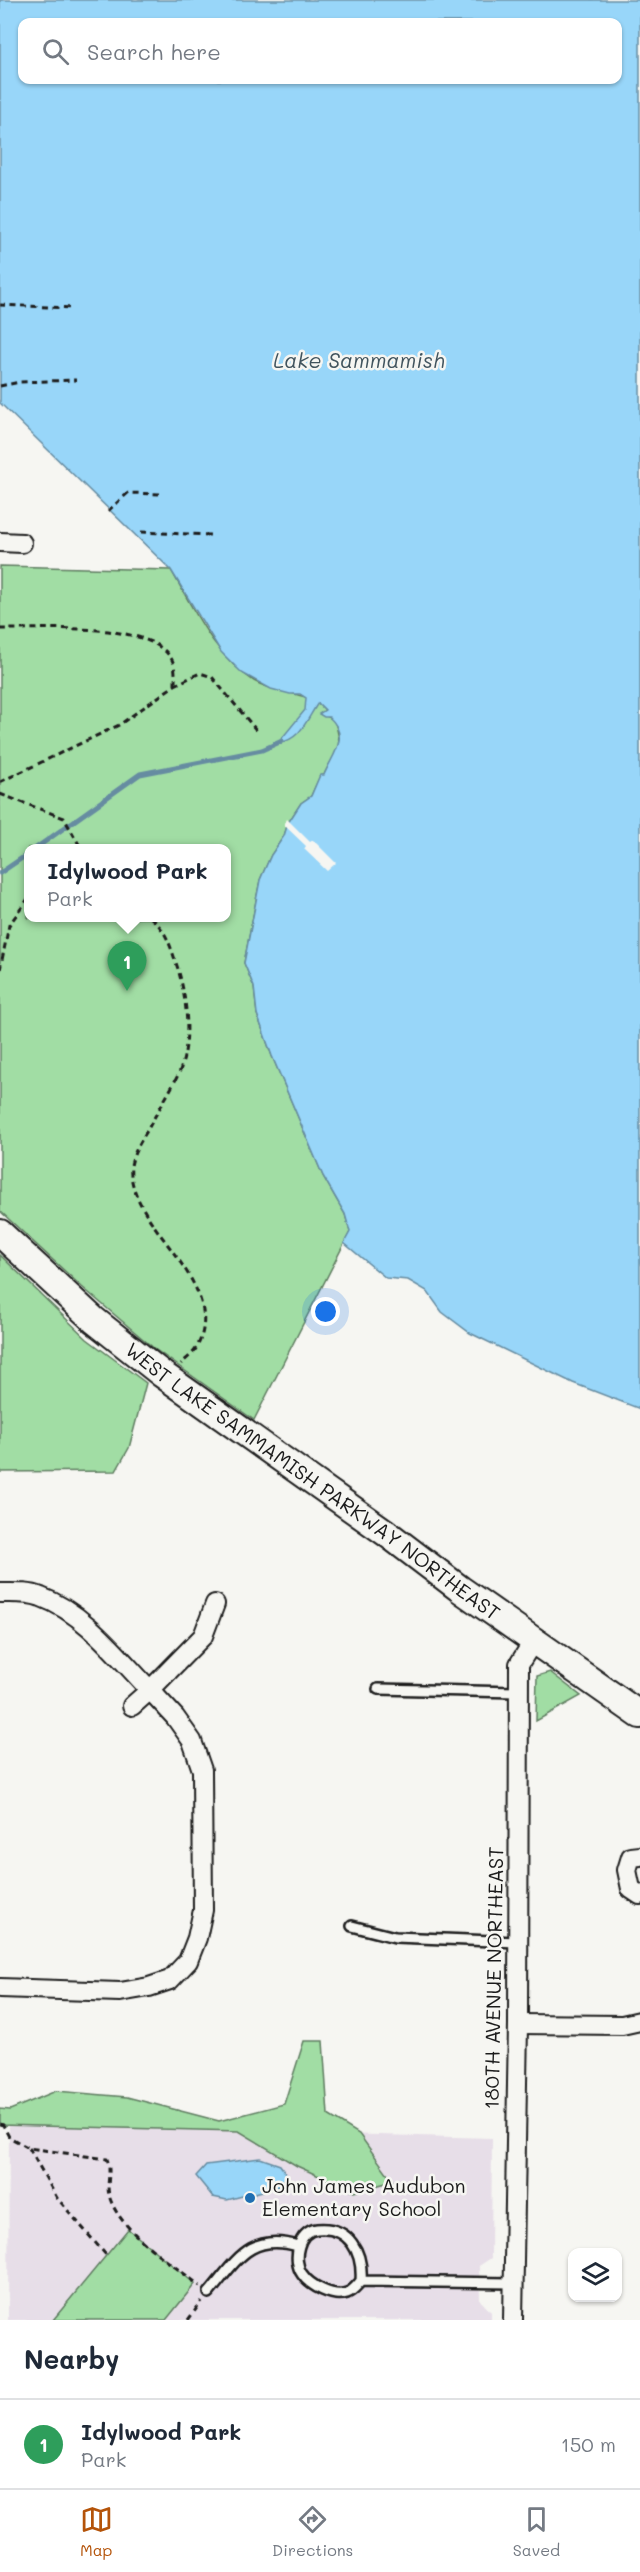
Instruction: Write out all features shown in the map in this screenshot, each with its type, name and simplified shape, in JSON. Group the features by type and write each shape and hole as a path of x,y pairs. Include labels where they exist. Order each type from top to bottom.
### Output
{"main road":[{"name":"WEST LAKE SAMMAMISH PARKWAY NORTHEAST","path":"0,1233 94,1320 168,1379 640,1715"}],"street":[{"path":"0,542 22,543"},
{"path":"0,1593 40,1596 67,1610 89,1628 150,1690 175,1717 192,1741 202,1770 203,1910 197,1938 188,1961 170,1980 149,1987 120,1992 0,1988"},
{"path":"132,1707 203,1636 215,1604"},
{"name":"180TH AVENUE NORTHEAST","path":"513,2320 518,2024 519,1664 534,1640"},
{"path":"640,1856 631,1857 627,1870 631,1889 640,1895"},
{"path":"518,2024 622,2025 640,2021"}],"lane":[{"path":"378,1689 519,1692"},
{"path":"352,1926 395,1937 517,1942"},
{"path":"361,2281 361,2257 355,2245 343,2235 315,2229 304,2235 298,2246 297,2260 302,2274 319,2288 333,2294 346,2293 361,2281 513,2283"},
{"path":"209,2292 246,2250 258,2243 286,2242 298,2246"}],"path":[{"path":"0,305 72,308"},
{"path":"0,387 20,382 75,380"},
{"path":"108,510 128,492 159,494"},
{"path":"141,532 210,535"},
{"path":"0,629 111,631 130,634 151,642 165,651 173,660 175,685"},
{"path":"0,782 119,724 175,685 205,673 212,677 257,731"},
{"path":"0,794 64,818 80,844"},
{"path":"0,970 9,925 24,904"},
{"path":"154,922 168,939 181,980 186,1035 179,1071 133,1157 131,1174 136,1194 172,1254 195,1285 202,1317 196,1347 168,1379"},
{"path":"0,2124 3,2125 9,2137 29,2148 107,2159 110,2167 109,2195 128,2228 209,2292 188,2320"},
{"path":"29,2148 57,2198 106,2255"}],"shaded area":[{"name":"John James Audubon Elementary School","path":"9,2125 492,2138 491,2258 479,2266 480,2300 491,2312 491,2320 8,2320"}],"green space":[{"path":"0,566 171,570 206,631 227,659 254,681 273,689 302,696 318,704 325,710 320,714 334,720 339,740 335,755 324,775 320,776 311,796 301,803 288,823 284,836 271,855 260,880 244,963 254,987 257,1014 272,1056 323,1176 345,1214 350,1232 254,1420 156,1350 82,1287 0,1211"},
{"path":"0,1255 87,1339 146,1383 129,1448 116,1471 0,1472"},
{"path":"550,1672 581,1696 536,1721 537,1676"},
{"path":"304,2041 323,2041 328,2115 359,2134 393,2181 354,2192 297,2166 239,2131 0,2125 0,2109 10,2110 56,2091 127,2097 219,2121 284,2104"},
{"path":"128,2229 195,2284 166,2320 53,2320"}],"water":[{"name":"Lake Sammamish","path":"0,0 640,0 640,1409 573,1383 470,1333 442,1312 427,1291 408,1280 386,1278 344,1243 350,1232 345,1214 323,1176 272,1056 257,1014 254,987 244,963 260,880 271,855 284,836 288,823 301,803 311,796 320,775 324,775 338,746 339,732 329,717 319,714 325,710 318,703 298,733 278,743 305,710 306,698 300,694 271,689 242,673 221,652 171,570 0,403"},
{"path":"260,2158 280,2165 287,2175 278,2187 227,2200 213,2197 196,2176 206,2165"}],"pier":[{"path":"287,819 336,863 327,871 284,825"}],"waterway":[{"path":"42,844 140,774 262,750 282,741"},
{"path":"0,873 24,857"}],"place":[{"name":"Idylwood Park","path":"127,991"},
{"name":"John James Audubon Elementary School","path":"250,2198"}]}
